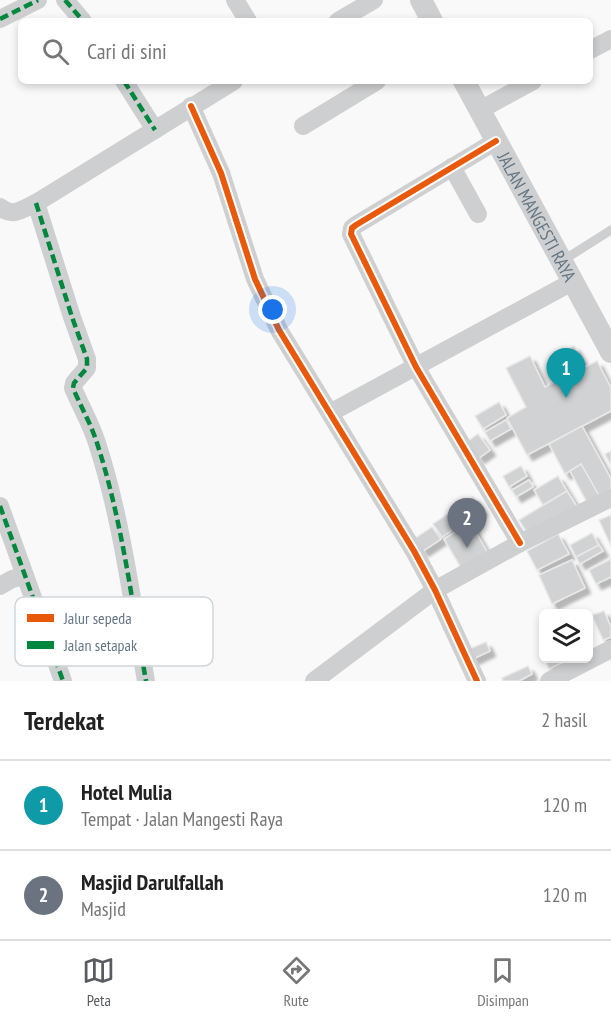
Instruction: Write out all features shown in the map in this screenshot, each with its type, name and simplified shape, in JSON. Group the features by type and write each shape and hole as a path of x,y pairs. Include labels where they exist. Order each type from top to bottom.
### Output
{"street":[{"path":"0,19 38,0"},
{"path":"65,0 80,18"},
{"path":"235,0 246,18"},
{"path":"343,18 374,0"},
{"path":"421,0 430,18"},
{"path":"593,49 611,39"},
{"path":"126,84 155,130"},
{"path":"0,207 7,213 14,213 36,203 229,84"},
{"path":"303,126 372,84"},
{"name":"JALAN MANGESTI RAYA","path":"466,84 611,352"},
{"path":"480,110 528,84"},
{"path":"191,106 206,135 220,172 255,279 279,330 435,590 477,681"},
{"path":"496,141 356,225 351,231 416,367 520,543"},
{"path":"452,167 478,214"},
{"path":"36,203 87,359 87,368 74,383 73,388 96,440 105,470 131,597"},
{"path":"330,413 572,282"},
{"path":"314,681 435,590 520,543 611,498"},
{"path":"0,506 3,526 32,597"},
{"path":"0,586 12,579 25,576"},
{"path":"549,681 611,649"},
{"path":"57,666 62,681"},
{"path":"143,666 146,681"}],"lane":[{"path":"562,261 611,230"}],"building":[{"path":"574,346 582,361 557,376 549,361"},
{"path":"530,356 545,387 597,361 611,388 611,411 527,455 507,418 526,407 506,368"},
{"path":"499,402 506,415 483,429 475,416"},
{"path":"506,420 511,429 490,441 485,432"},
{"path":"582,426 611,479 611,493 601,499 581,464 565,474 549,444"},
{"path":"478,434 490,450 479,458 467,442"},
{"path":"611,451 611,464 610,464 605,454"},
{"path":"581,464 601,499 589,506 570,471"},
{"path":"521,466 527,476 509,487 503,476"},
{"path":"558,476 567,491 543,505 534,490"},
{"path":"529,480 533,487 516,497 512,490"},
{"path":"567,491 577,507 529,536 519,520"},
{"path":"473,497 482,510 442,537 433,524"},
{"path":"611,515 611,546 599,520"},
{"path":"470,522 490,557 463,571 444,539"},
{"path":"432,527 441,539 423,551 414,539"},
{"path":"592,533 599,545 576,557 570,545"},
{"path":"558,534 569,554 537,570 527,551"},
{"path":"599,545 603,551 580,564 576,557"},
{"path":"611,559 611,577 596,584 589,570"},
{"path":"572,560 585,588 552,604 539,575"},
{"path":"604,611 611,627 611,637 603,640 593,615"},
{"path":"486,642 490,651 471,660 467,650"},
{"path":"546,663 561,663 549,669"},
{"path":"528,666 532,674 519,681 503,681 502,678"}],"marked path":[{"path":"0,19 38,0"},
{"path":"65,0 80,18"},
{"path":"126,84 155,130"},
{"path":"36,203 87,359 87,368 74,383 73,388 95,436 106,472 132,597"},
{"path":"0,506 33,597"},
{"path":"58,666 63,681"},
{"path":"144,666 146,681"}],"cycle path":[{"path":"191,106 221,173 255,279 279,330 414,551 435,590 477,681"},
{"path":"496,141 356,225 352,228 351,234 416,367 520,543"}],"place":[{"name":"Hotel Mulia","path":"566,398"},
{"name":"Masjid Darulfallah","path":"467,548"}]}
